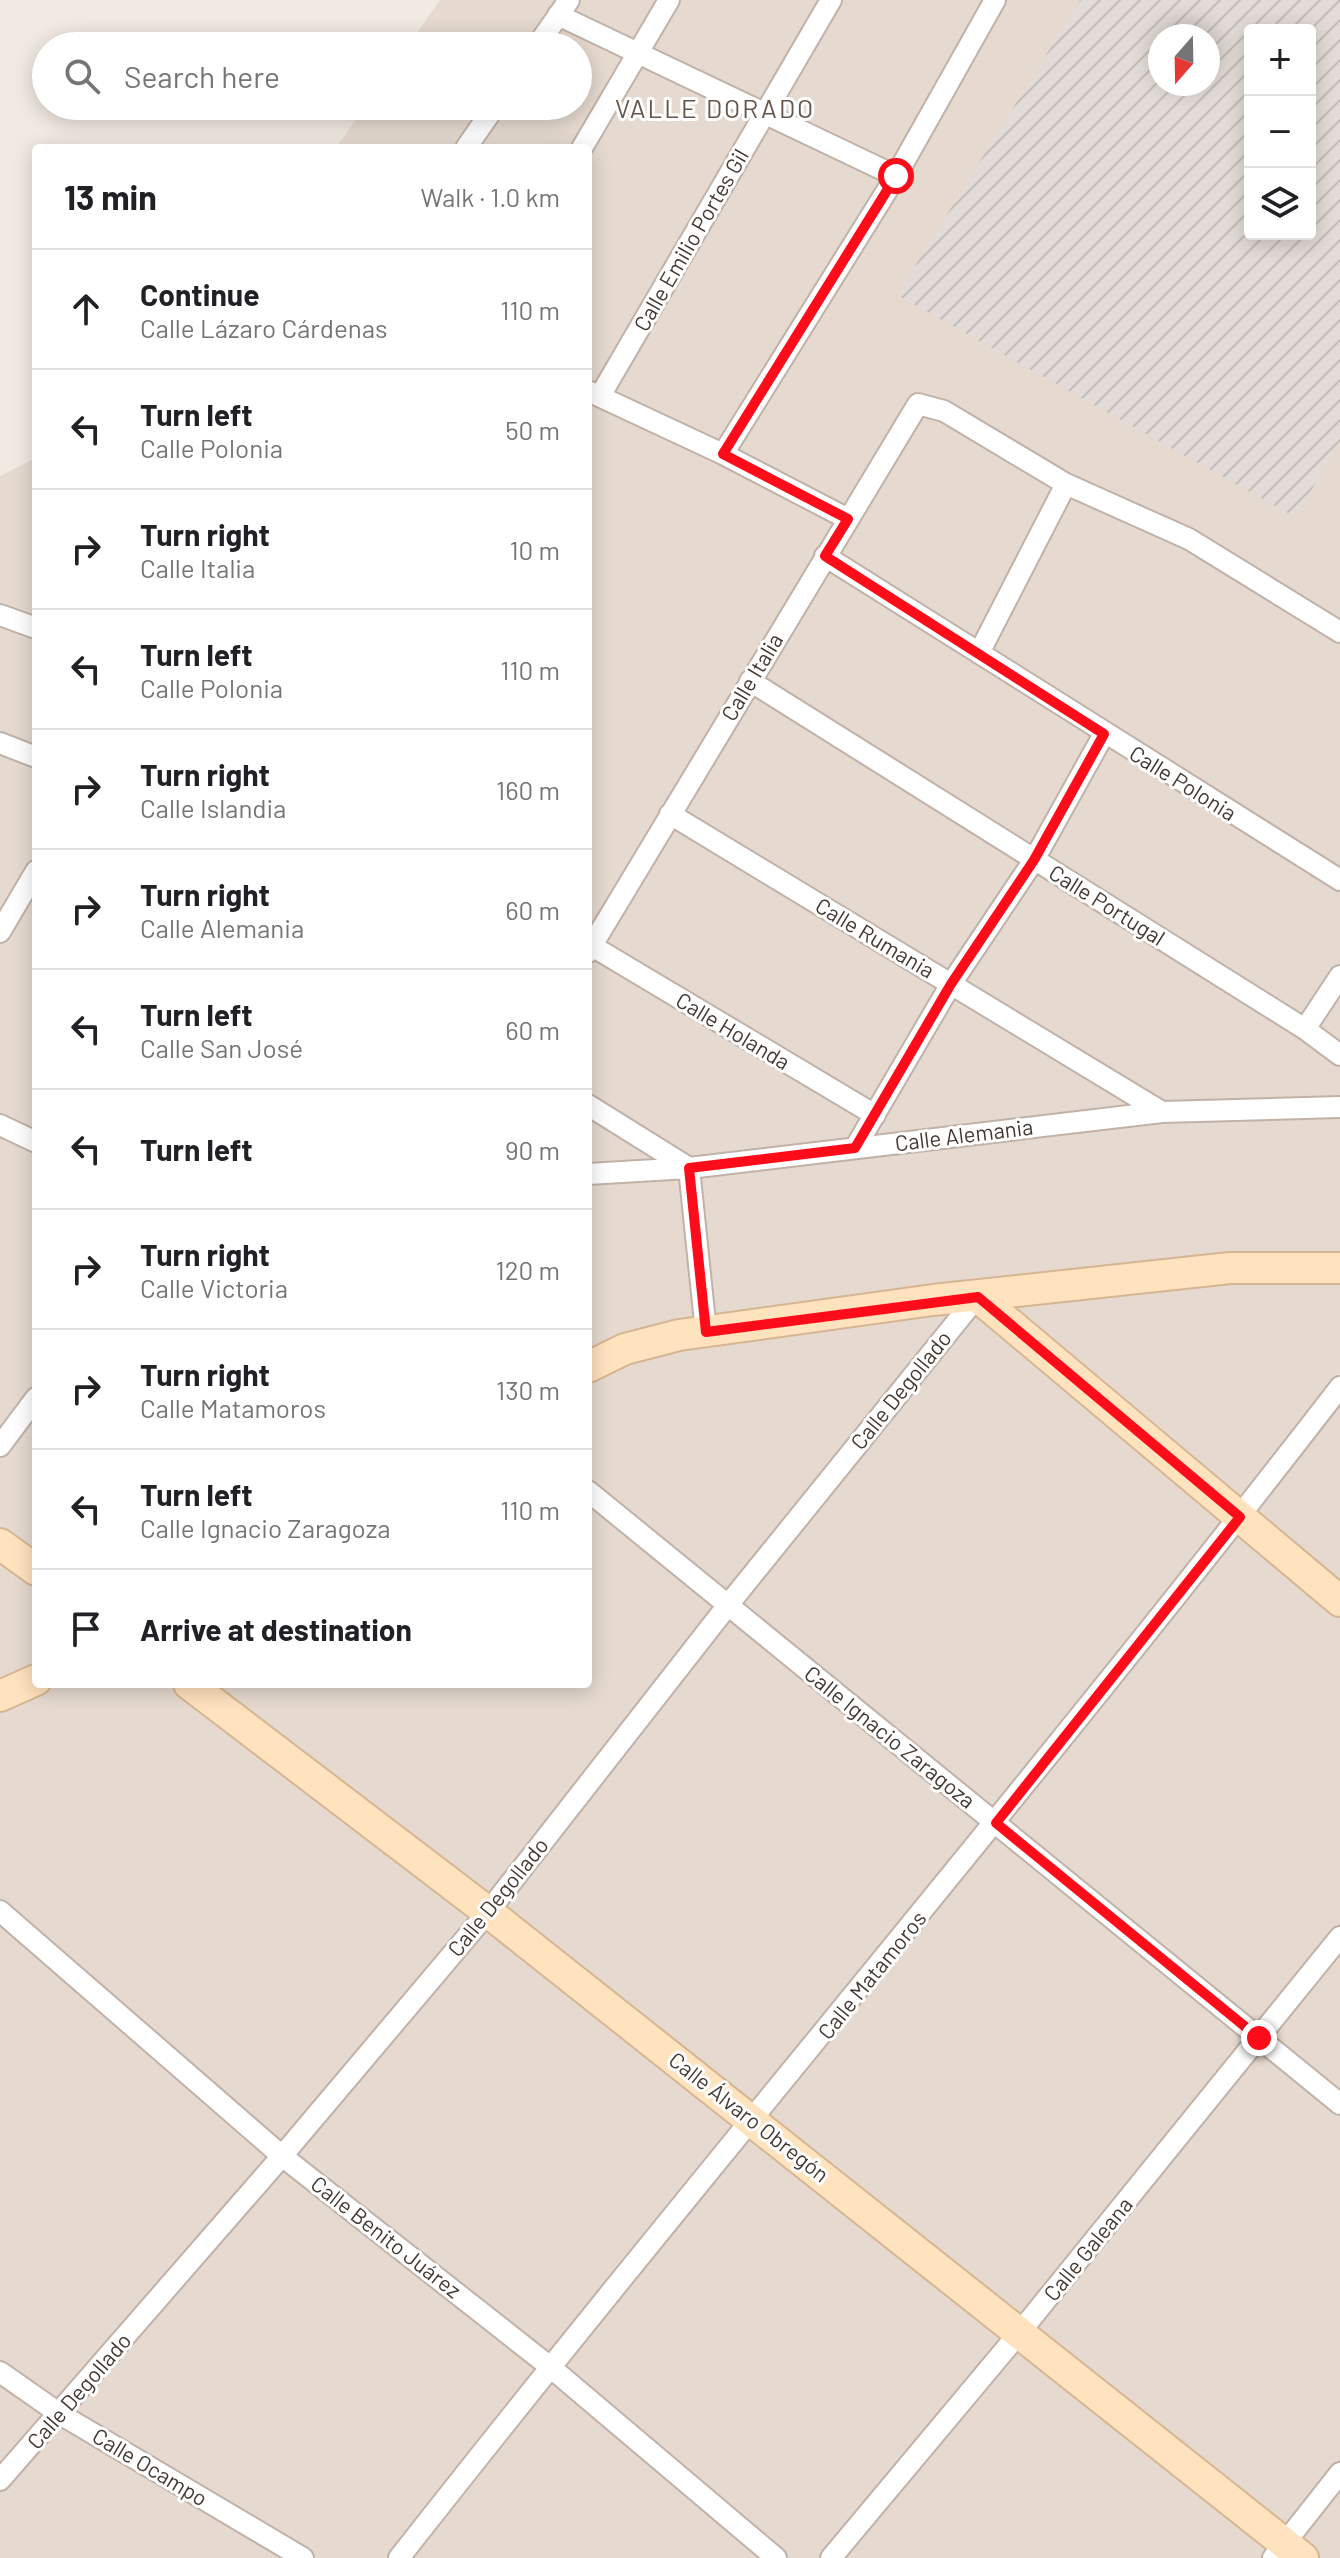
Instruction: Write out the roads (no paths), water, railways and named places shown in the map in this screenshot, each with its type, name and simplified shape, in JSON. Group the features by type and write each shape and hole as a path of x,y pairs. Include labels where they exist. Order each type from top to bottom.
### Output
{"street":[{"path":"584,144 669,0"},
{"name":"Calle Emilio Portes Gil","path":"594,394 831,0"},
{"path":"723,454 896,176 995,0"},
{"path":"547,32 564,8 638,53 896,176"},
{"path":"469,144 485,120"},
{"path":"594,394 723,454 848,519"},
{"name":"Calle Italia","path":"592,946 918,404 944,411 1066,484"},
{"path":"979,653 1066,484 1189,539 1340,632"},
{"name":"Calle Polonia","path":"825,556 1340,880"},
{"path":"0,615 32,627"},
{"name":"Calle Portugal","path":"750,681 1305,1029 1340,1055"},
{"path":"855,1148 951,984 1034,860 1104,734"},
{"path":"0,743 32,755"},
{"name":"Calle Rumania","path":"670,814 1162,1112"},
{"path":"0,932 32,878"},
{"name":"Calle Holanda","path":"592,950 875,1115"},
{"path":"1305,1029 1340,976"},
{"path":"592,1107 689,1168 706,1332"},
{"name":"Calle Alemania","path":"592,1174 689,1168 1162,1112 1340,1107"},
{"path":"0,1125 32,1140"},
{"path":"592,1365 652,1341 933,1300 977,1298 1230,1268 1340,1268"},
{"path":"977,1298 1340,1601"},
{"name":"Calle Degollado","path":"0,2480 282,2156 488,1912 728,1605 977,1298"},
{"name":"Calle Matamoros","path":"399,2558 549,2366 996,1823 1340,1387"},
{"path":"0,1446 32,1403"},
{"name":"Calle Ignacio Zaragoza","path":"592,1494 1340,2104"},
{"path":"0,1544 32,1567"},
{"path":"0,1696 32,1682"},
{"name":"Calle Álvaro Obregón","path":"194,1688 488,1912 1020,2332 1287,2553"},
{"name":"Calle Benito Juárez","path":"0,1911 282,2156 549,2366 776,2558"},
{"name":"Calle Galeana","path":"831,2558 1020,2332 1340,1937"},
{"name":"Calle Ocampo","path":"0,2372 60,2414 303,2558"},
{"path":"1287,2553 1340,2473"}],"district":[{"name":"VALLE DORADO","path":"715,109"}]}
